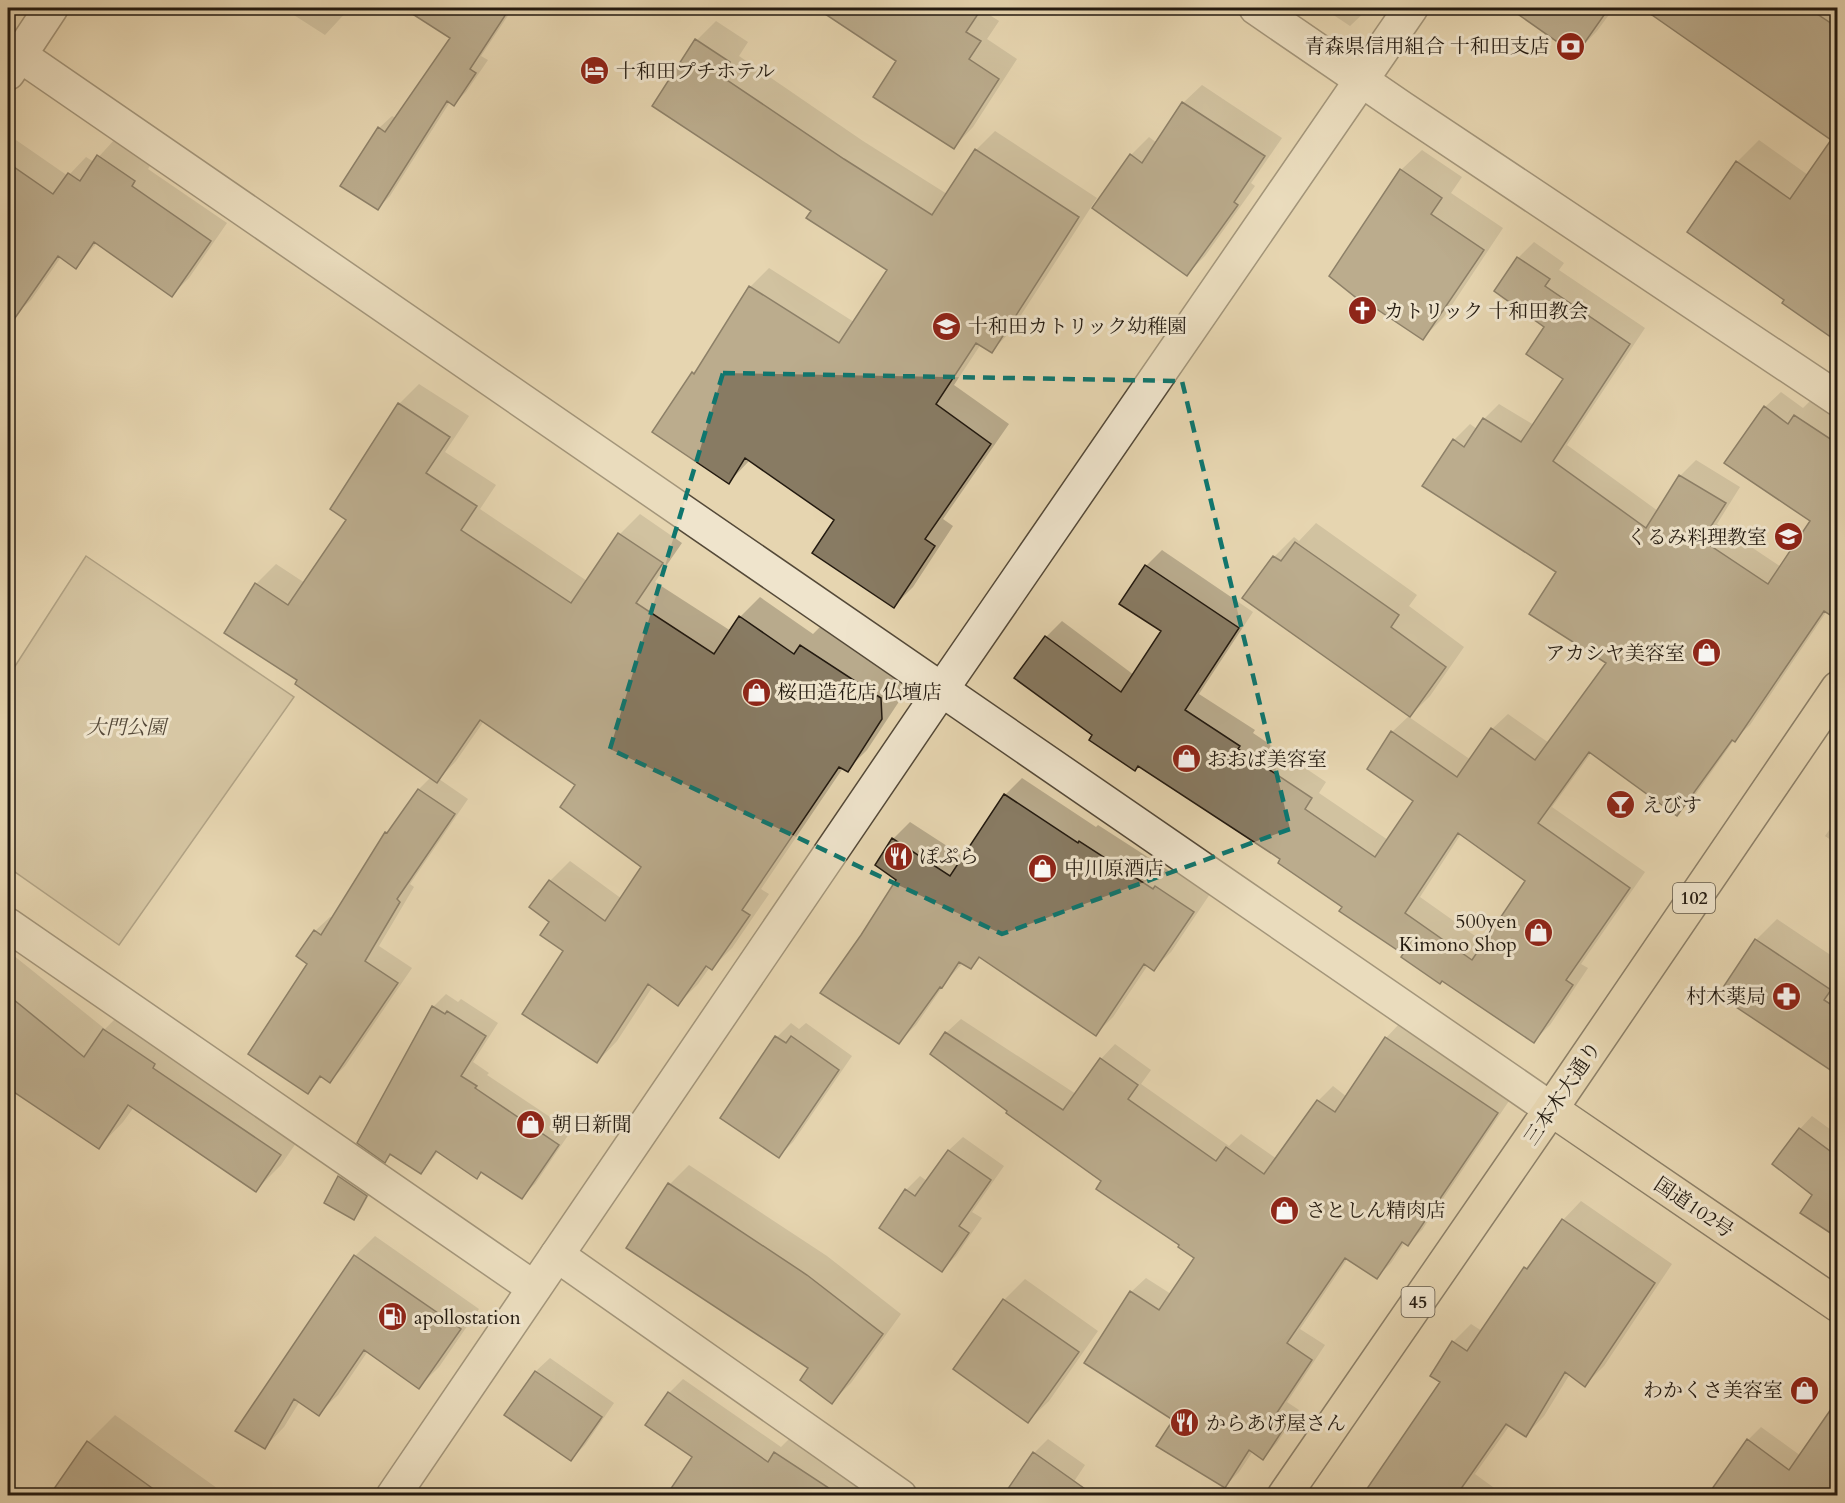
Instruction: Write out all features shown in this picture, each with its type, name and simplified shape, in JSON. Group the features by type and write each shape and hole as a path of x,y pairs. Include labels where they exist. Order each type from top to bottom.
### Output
{"main road":[{"name":"三本木大通り","path":"1284,1496 1838,688"},
{"name":"国道102号","path":"1551,1109 1838,1305"}],"street":[{"path":"51,8 12,58 942,689 1551,1109"},
{"path":"1256,8 1838,399"},
{"path":"393,1496 942,689 1411,8"},
{"path":"8,925 534,1288"},
{"path":"557,1255 900,1496"}],"highlighted area":[{"path":"723,373 1182,381 1290,829 1002,934 610,749"}],"green space":[{"name":"大門公園","path":"86,556 294,697 119,945 8,867 8,677"}],"building":[{"path":"403,8 510,8 470,69 476,73 454,106 447,101 378,210 340,186 378,127 385,132 450,38"},
{"path":"816,8 982,8 966,32 981,41 969,59 999,79 954,149 873,97 896,61"},
{"path":"1509,8 1609,8 1576,55"},
{"path":"1642,8 1808,8 1838,28 1838,342 1782,303 1784,300 1687,232 1736,161 1790,199 1831,140"},
{"path":"695,39 730,62 721,76 932,215 975,149 1079,217 992,353 976,343 936,404 991,444 925,539 935,546 894,608 812,553 834,520 745,458 729,484 652,432 692,372 694,374 749,286 839,343 887,270 806,218 811,211 652,106"},
{"path":"1182,102 1265,156 1234,202 1238,205 1187,276 1092,208 1130,154 1142,163"},
{"path":"97,155 135,181 132,186 211,241 172,297 94,242 76,269 58,256 8,328 8,163 53,194 68,173 80,181"},
{"path":"1400,169 1442,198 1431,214 1484,250 1423,340 1360,298 1359,300 1329,276"},
{"path":"1517,257 1550,279 1545,286 1630,344 1553,461 1646,528 1679,475 1726,503 1702,540 1768,584 1810,521 1724,463 1764,406 1788,424 1794,415 1838,444 1838,620 1824,611 1735,742 1732,740 1677,816 1589,752 1538,823 1630,888 1566,980 1573,985 1534,1043 1442,981 1440,984 1401,957 1403,954 1339,911 1342,907 1278,863 1280,859 1138,766 1135,771 1089,740 1092,735 1014,678 1045,636 1121,692 1161,631 1119,604 1145,565 1239,628 1185,710 1240,746 1238,749 1312,798 1305,809 1375,857 1413,801 1367,769 1391,731 1457,777 1491,728 1535,760 1606,663 1529,614 1556,572 1422,486 1453,439 1464,447 1483,418 1521,442 1563,379 1526,354 1544,327 1494,291","holes":["1458,833 1525,881 1472,960 1405,913"]},
{"path":"398,403 450,437 426,473 477,506 461,530 571,603 618,533 663,563 636,603 714,654 739,616 794,654 800,645 881,698 882,719 848,772 839,767 742,910 750,915 712,970 706,966 678,1006 648,984 597,1063 522,1014 563,951 540,935 549,922 529,907 549,880 605,921 641,867 560,807 575,785 480,720 437,783 295,684 297,680 224,633 255,583 288,605 346,520 330,509"},
{"path":"1295,542 1399,615 1391,627 1446,667 1410,717 1242,598 1273,556 1281,561"},
{"path":"418,789 455,814 397,899 400,902 365,961 398,983 330,1083 320,1076 308,1094 248,1054 307,964 296,956 314,930 321,935 385,832 387,833"},
{"path":"1004,794 1078,843 1079,841 1153,889 1155,886 1194,912 1154,971 1144,964 1096,1036 979,957 971,969 959,962 899,1044 820,993 896,880 875,865 892,838 950,876"},
{"path":"1755,939 1831,990 1824,1000 1838,1009 1838,1075 1718,995"},
{"path":"8,995 84,1057 103,1029 155,1064 153,1068 281,1155 256,1192 128,1105 99,1149 8,1088"},
{"path":"432,1006 445,1014 447,1011 486,1036 461,1076 559,1145 522,1199 481,1172 477,1179 436,1151 421,1174 390,1154 385,1163 357,1143"},
{"path":"945,1032 1063,1110 1100,1058 1138,1085 1128,1099 1216,1161 1226,1147 1264,1174 1317,1100 1335,1112 1385,1037 1498,1113 1408,1246 1402,1242 1377,1279 1345,1258 1287,1343 1312,1360 1274,1417 1286,1425 1263,1460 1249,1450 1225,1488 1156,1446 1173,1420 1084,1363 1130,1291 1159,1310 1194,1258 1178,1247 1179,1245 1096,1189 1101,1181 1006,1113 1007,1111 930,1054"},
{"path":"775,1036 786,1043 791,1036 839,1070 779,1158 720,1118"},
{"path":"1799,1128 1838,1157 1838,1238 1800,1213 1812,1195 1772,1164"},
{"path":"948,1150 991,1180 959,1226 969,1233 942,1272 879,1228 905,1189 915,1196"},
{"path":"338,1176 367,1196 354,1220 324,1203"},
{"path":"668,1183 807,1275 883,1334 832,1404 800,1380 808,1368 626,1248"},
{"path":"1562,1219 1655,1283 1585,1387 1565,1372 1526,1437 1506,1424 1456,1496 1362,1496 1440,1382 1430,1376 1452,1341 1467,1351 1524,1267 1527,1269"},
{"path":"354,1255 461,1329 419,1389 364,1350 319,1416 294,1399 265,1449 235,1431"},
{"path":"1003,1299 1079,1352 1028,1423 953,1369"},
{"path":"535,1371 602,1417 571,1461 504,1415"},
{"path":"668,1392 768,1462 774,1452 841,1496 666,1496 692,1457 645,1425"},
{"path":"1838,1399 1838,1496 1707,1496 1747,1439 1789,1470"},
{"path":"87,1441 163,1496 49,1496"},
{"path":"1033,1452 1095,1496 1003,1496"}],"place":[{"name":"青森県信用組合 十和田支店","path":"1571,46"},
{"name":"十和田プチホテル","path":"595,71"},
{"name":"カトリック 十和田教会","path":"1363,311"},
{"name":"十和田カトリック幼稚園","path":"947,326"},
{"name":"くるみ料理教室","path":"1788,537"},
{"name":"アカシヤ美容室","path":"1706,653"},
{"name":"桜田造花店 仏壇店","path":"756,692"},
{"name":"おおば美容室","path":"1186,759"},
{"name":"えびす","path":"1621,805"},
{"name":"ぽぷら","path":"898,856"},
{"name":"中川原酒店","path":"1043,868"},
{"name":"500yen Kimono Shop","path":"1538,932"},
{"name":"村木薬局","path":"1787,996"},
{"name":"朝日新聞","path":"531,1124"},
{"name":"さとしん精肉店","path":"1285,1210"},
{"name":"apollostation","path":"393,1317"},
{"name":"わかくさ美容室","path":"1804,1390"},
{"name":"からあげ屋さん","path":"1185,1423"}]}
